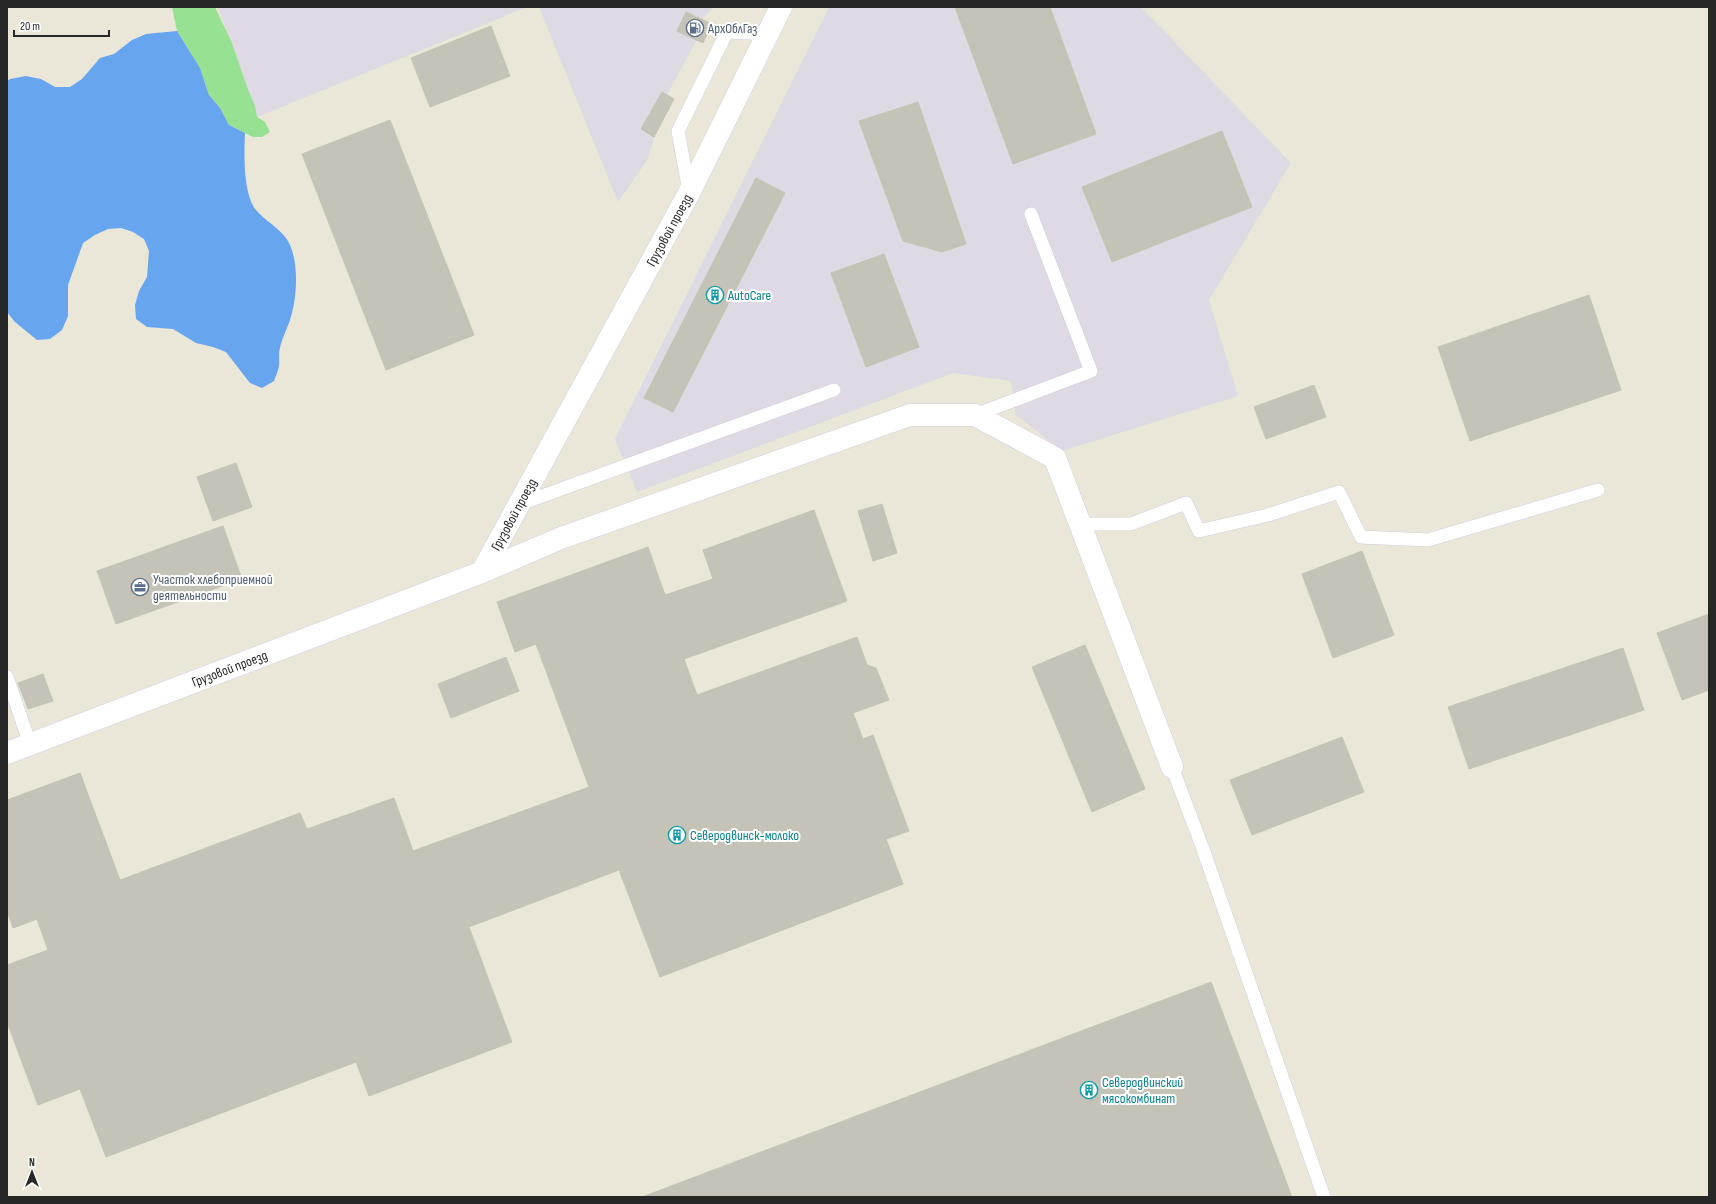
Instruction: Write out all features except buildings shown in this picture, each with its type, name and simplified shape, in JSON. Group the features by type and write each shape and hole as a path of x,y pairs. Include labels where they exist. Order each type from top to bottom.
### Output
{"street":[{"name":"Грузовой проезд","path":"7,753 482,572 689,193 781,7"},
{"path":"482,572 561,538 910,415 975,414 1055,458 1172,767"}],"lane":[{"path":"689,193 678,131 727,32 768,34"},
{"path":"975,414 1091,371 1030,214"},
{"path":"520,504 834,390"},
{"path":"1079,524 1131,524 1186,503 1199,530 1268,515 1339,492 1361,537 1428,540 1598,490"},
{"path":"7,677 30,744"},
{"path":"1172,767 1203,850 1324,1197"}],"shaded area":[{"path":"218,7 527,7 257,117"},
{"path":"539,7 714,7 702,19 712,24 703,43 696,41 667,95 674,99 654,137 648,159 618,202"},
{"path":"829,7 1141,7 1291,163 1209,300 1238,396 1062,451 1015,414 1011,381 953,373 637,492 615,439"}],"green space":[{"path":"172,7 215,7 232,43 255,106 257,117 265,122 270,132 262,137 253,137 229,125 220,108 209,95 200,68 177,31"}],"water":[{"path":"177,31 200,68 209,95 220,108 229,125 245,133 245,173 252,203 260,214 284,235 293,253 296,282 290,320 279,352 278,372 274,381 262,388 250,383 226,352 196,343 173,329 147,327 136,319 135,305 139,291 147,277 149,251 144,239 133,232 121,228 108,229 83,243 68,285 68,316 62,330 50,339 37,340 15,322 7,312 7,81 26,76 41,79 55,87 70,87 82,79 100,58 114,54 132,40 146,34"}],"place":[{"name":"АрхОблГаз","path":"695,28"},
{"name":"AutoCare","path":"715,295"},
{"name":"Участок хлебоприемной деятельности","path":"140,587"},
{"name":"Северодвинск-молоко","path":"677,835"},
{"name":"Северодвинский мясокомбинат","path":"1089,1090"}]}
